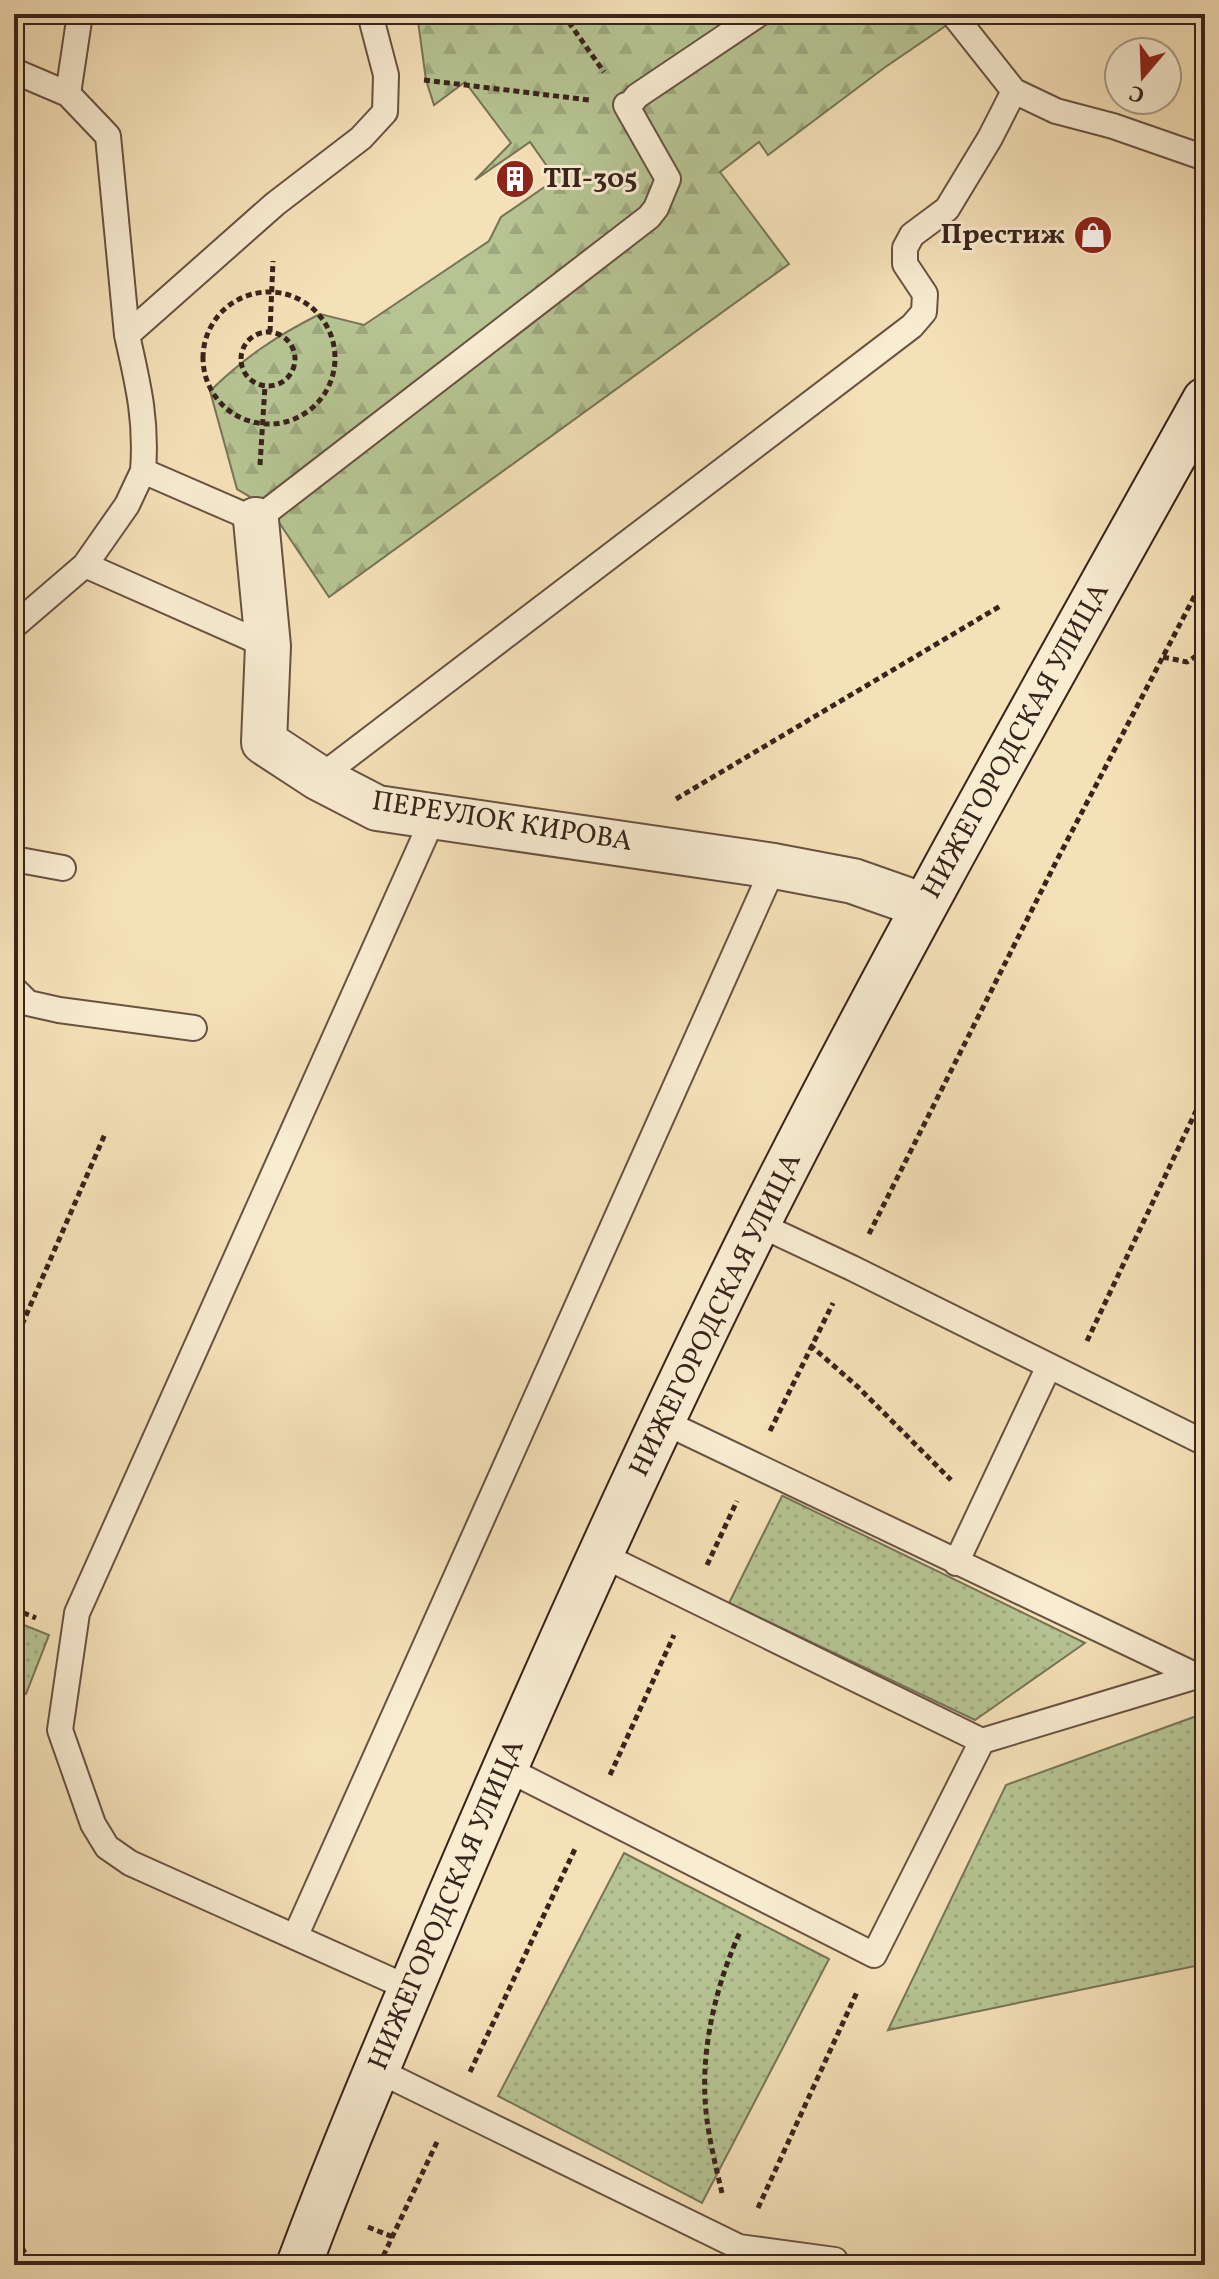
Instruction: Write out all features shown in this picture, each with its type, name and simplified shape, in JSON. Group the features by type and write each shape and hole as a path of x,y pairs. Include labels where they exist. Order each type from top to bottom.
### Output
{"street":[{"name":"НИЖЕГОРОДСКАЯ УЛИЦА","path":"299,2265 377,2070 505,1768 662,1421 758,1224 924,906 1205,400"},
{"name":"ПЕРЕУЛОК КИРОВА","path":"256,520 268,646 264,742 319,778 377,808 774,866 853,881 924,906"}],"lane":[{"path":"68,94 80,14"},
{"path":"127,335 275,204 361,138 385,112 386,75 370,14"},
{"path":"143,471 256,520 649,217 668,179 626,105 629,106 637,96 759,14"},
{"path":"953,14 1014,91 1056,111 1113,126 1205,158"},
{"path":"14,71 68,94 108,136 127,335 146,435 143,471 127,505 85,565 14,626"},
{"path":"319,778 912,326 924,312 925,294 905,264 905,248 912,235 947,209 1014,91"},
{"path":"85,565 268,646"},
{"path":"411,1989 130,1863 107,1847 93,1824 60,1730 77,1613 434,816"},
{"path":"14,859 63,868"},
{"path":"295,1937 774,866"},
{"path":"14,989 28,1003 59,1010 194,1028"},
{"path":"758,1224 1205,1443"},
{"path":"956,1563 1060,1372"},
{"path":"662,1421 956,1563 1201,1676"},
{"path":"600,1554 982,1741 1201,1676"},
{"path":"505,1768 874,1955 982,1741"},
{"path":"377,2070 735,2256 835,2260"}],"path":[{"path":"563,14 626,105"},
{"path":"386,75 626,105"},
{"path":"270,332 275,204"},
{"path":"271,290 300,298 320,314 333,336 336,359 331,383 314,407 289,422 263,423 245,420 225,409 210,391 203,373 203,342 213,320 229,303 250,293 271,290"},
{"path":"270,332 279,334 293,347 294,366 286,380 265,386 247,378 240,362 241,352 252,337 270,332"},
{"path":"256,520 265,386"},
{"path":"379,2265 810,1345 1205,576"},
{"path":"675,800 1002,605"},
{"path":"1163,657 1187,662 1205,650"},
{"path":"1060,1372 1205,1092"},
{"path":"1198,1106 1205,1120"},
{"path":"14,1343 105,1134"},
{"path":"810,1345 869,1398 953,1483"},
{"path":"735,2256 705,2097 708,2037 735,1944 758,1896"},
{"path":"735,2256 874,1955"},
{"path":"14,2229 30,2265"}],"green space":[{"path":"417,14 953,14 957,18 768,155 759,142 720,172 789,264 329,597 270,509 237,489 210,391 262,348 320,314 364,325 489,241 501,217 556,179 530,142 475,180 511,143 465,82 434,105 426,80"},
{"path":"782,1496 1085,1643 975,1720 729,1603"},
{"path":"14,1621 49,1635 26,1694 14,1689"},
{"path":"1205,1713 1205,1964 888,2030 1006,1785"},
{"path":"624,1853 829,1959 702,2203 498,2096"}],"place":[{"name":"ТП-305","path":"515,179"},
{"name":"Престиж","path":"1093,235"}]}
